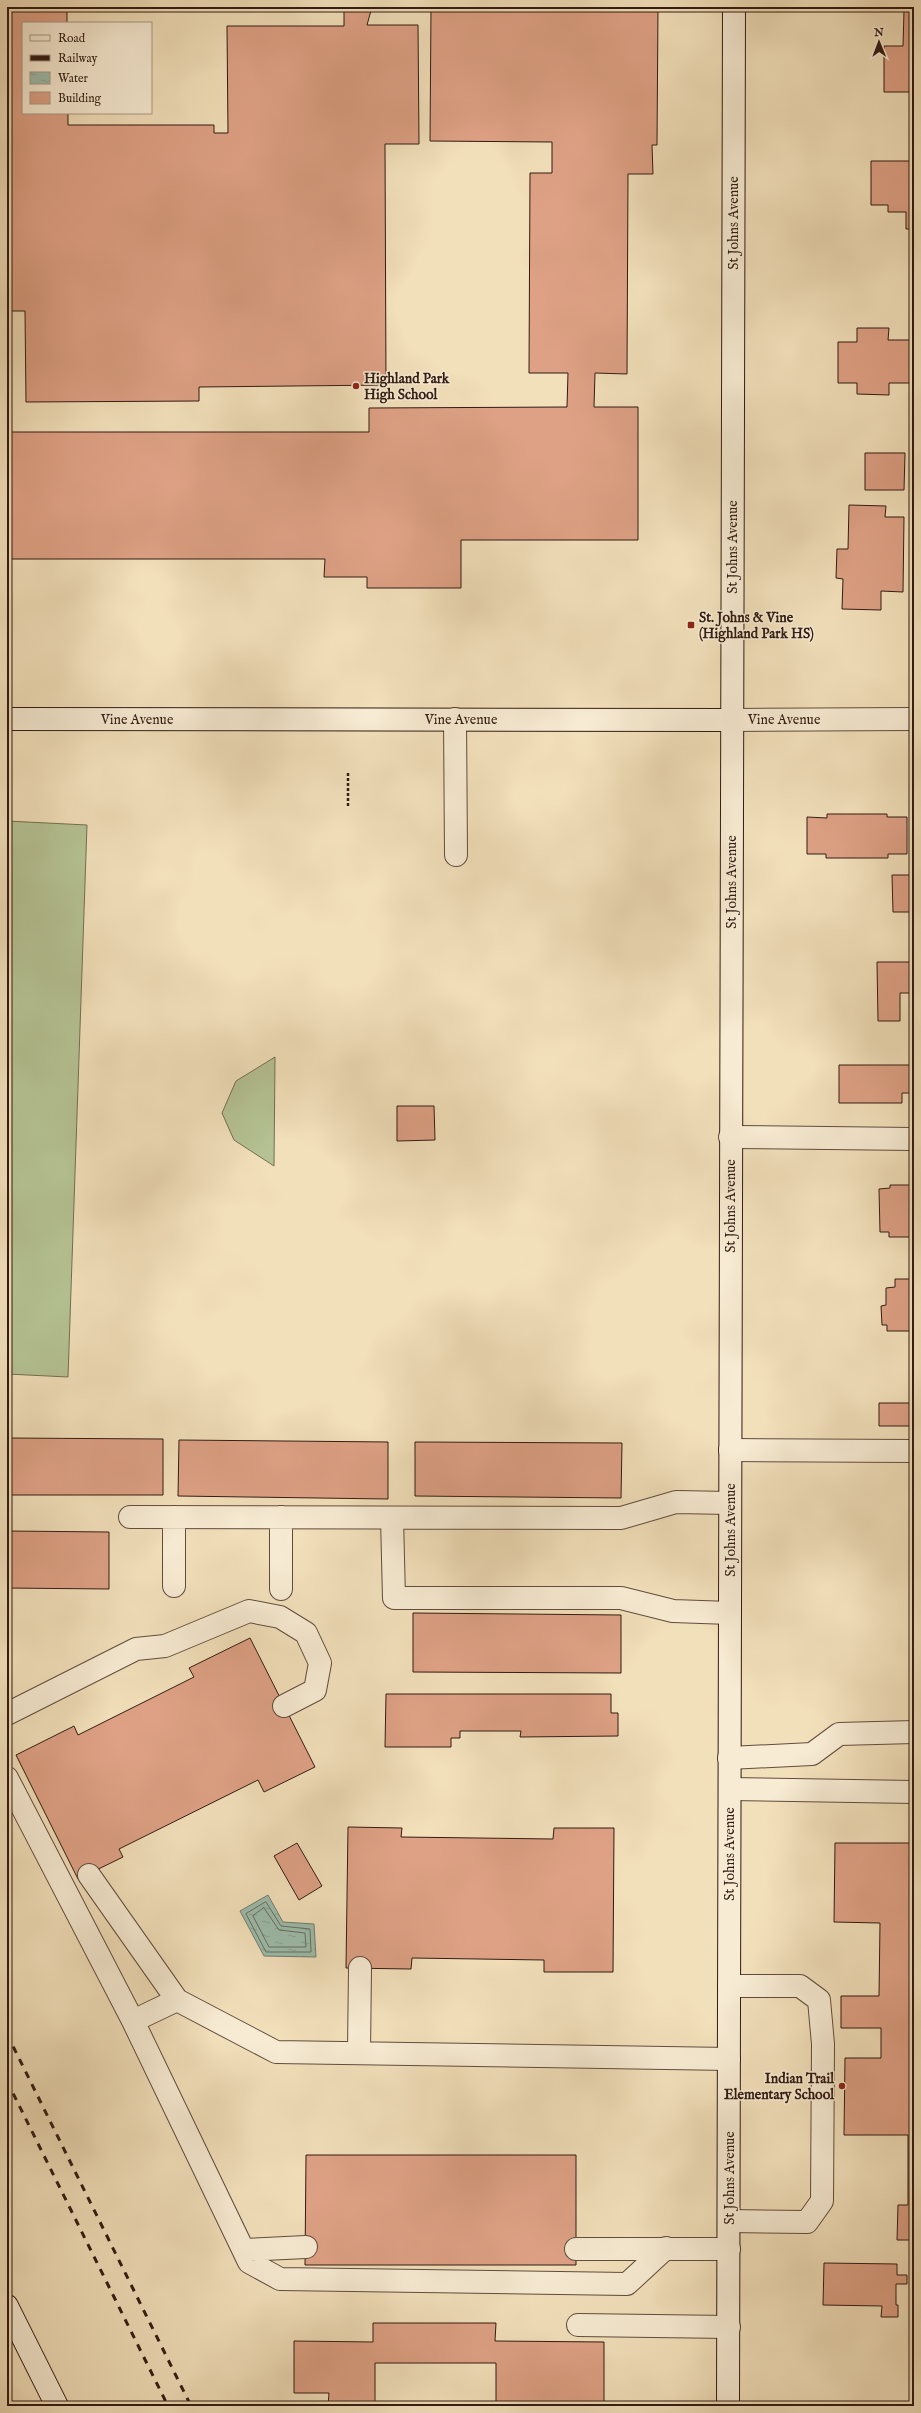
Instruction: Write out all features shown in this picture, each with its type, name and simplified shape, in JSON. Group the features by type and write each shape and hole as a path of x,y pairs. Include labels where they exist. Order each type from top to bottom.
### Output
{"street":[{"name":"St Johns Avenue","path":"728,2406 731,720 734,7"},
{"name":"Vine Avenue","path":"7,719 914,719"},
{"path":"455,719 456,854"},
{"path":"730,1138 855,1140 914,1139"},
{"path":"730,1450 914,1451"},
{"path":"130,1517 620,1518 676,1502 730,1503"},
{"path":"174,1517 174,1586"},
{"path":"281,1517 281,1589"},
{"path":"392,1518 394,1598 621,1598 673,1611 730,1613"},
{"path":"7,1714 136,1649 165,1646 249,1612 280,1617 306,1633 320,1663 315,1690 284,1706"},
{"path":"729,1758 812,1754 839,1734 914,1732"},
{"path":"7,1778 133,2021 249,2262 280,2279 627,2284 666,2248"},
{"path":"730,1789 914,1792"},
{"path":"89,1874 177,2000 276,2052 360,2052 729,2059"},
{"path":"360,1968 360,2052"},
{"path":"729,1986 800,1986 819,2000 823,2044 822,2201 807,2222 729,2221"},
{"path":"133,2021 177,2000"},
{"path":"244,2250 306,2247"},
{"path":"576,2249 729,2249"},
{"path":"7,2306 57,2406"},
{"path":"578,2325 729,2327"}],"path":[{"path":"348,771 348,806"}],"green space":[{"path":"7,821 87,825 68,1377 7,1374"},
{"path":"275,1057 274,1166 234,1140 222,1113 236,1081"}],"water":[{"path":"268,1895 283,1922 314,1924 316,1957 264,1956 240,1911"}],"building":[{"name":"Highland Park High School","path":"7,7 67,7 67,22 22,22 22,114 68,114 68,125 214,125 214,133 228,133 227,26 344,26 344,7 372,7 367,25 418,25 419,144 385,144 386,385 199,387 199,401 26,402 25,311 7,311"},
{"name":"Highland Park High School","path":"431,7 658,7 657,145 652,145 653,174 628,174 627,374 595,373 594,407 638,407 638,540 461,540 461,588 367,588 367,577 324,577 325,559 7,559 7,432 369,432 369,408 567,407 568,373 529,373 530,173 552,173 552,142 430,141"},
{"path":"904,11 914,11 914,92 884,92 884,46 903,46"},
{"path":"871,161 914,161 914,229 906,229 906,212 888,212 888,205 871,205"},
{"path":"857,328 889,328 888,340 914,340 914,383 889,383 889,395 857,394 857,383 838,383 838,342 857,342"},
{"path":"865,453 905,453 904,490 865,490"},
{"path":"849,505 886,506 885,517 904,517 903,592 881,591 881,610 842,609 843,579 836,578 837,549 848,549"},
{"path":"827,814 887,814 887,817 907,817 907,854 888,854 888,858 826,858 826,854 807,854 807,817 827,818"},
{"path":"892,875 914,875 914,912 893,912"},
{"path":"877,962 913,962 913,993 900,993 900,1021 878,1021"},
{"path":"839,1065 914,1065 914,1093 902,1093 902,1103 839,1103"},
{"path":"397,1106 434,1106 435,1140 397,1141"},
{"path":"890,1185 914,1185 914,1237 889,1237 889,1232 880,1232 879,1189 890,1188"},
{"path":"895,1279 914,1279 914,1331 887,1331 887,1325 882,1325 881,1306 886,1305 886,1288 895,1287"},
{"path":"913,1361 914,1426 879,1426 879,1403 913,1403"},
{"path":"7,1438 163,1439 163,1495 7,1495"},
{"path":"179,1440 388,1442 388,1499 178,1496"},
{"path":"415,1442 622,1443 621,1498 415,1496"},
{"path":"7,1531 109,1532 109,1589 7,1588"},
{"path":"413,1613 621,1615 621,1673 413,1672"},
{"path":"250,1638 315,1767 264,1792 258,1780 119,1849 123,1857 78,1879 16,1755 74,1726 78,1735 194,1677 189,1668"},
{"path":"386,1694 611,1694 611,1713 618,1713 618,1736 520,1737 521,1731 460,1731 460,1738 451,1738 451,1747 385,1747"},
{"path":"348,1827 402,1828 401,1837 553,1839 554,1828 614,1828 613,1972 544,1972 544,1960 412,1958 411,1969 346,1968"},
{"path":"297,1843 322,1886 299,1900 274,1856"},
{"name":"Indian Trail Elementary School","path":"835,1843 914,1843 914,2240 897,2240 898,2205 908,2205 908,2135 844,2135 845,2058 881,2058 881,2028 841,2028 841,1996 879,1996 880,1923 834,1922"},
{"path":"306,2155 576,2155 576,2265 305,2265"},
{"path":"824,2263 897,2264 897,2275 907,2275 907,2284 896,2284 896,2305 898,2305 898,2317 881,2317 882,2306 823,2305"},
{"path":"373,2323 496,2323 495,2341 604,2342 604,2406 496,2406 496,2363 375,2363 375,2404 414,2406 328,2406 329,2393 294,2393 294,2341 373,2342"}],"railway":[{"path":"7,2034 191,2406"},
{"path":"7,2081 168,2406"}],"place":[{"name":"Highland Park High School","path":"356,386"},
{"name":"St. Johns & Vine (Highland Park HS)","path":"691,625"},
{"name":"Indian Trail Elementary School","path":"842,2086"}]}
